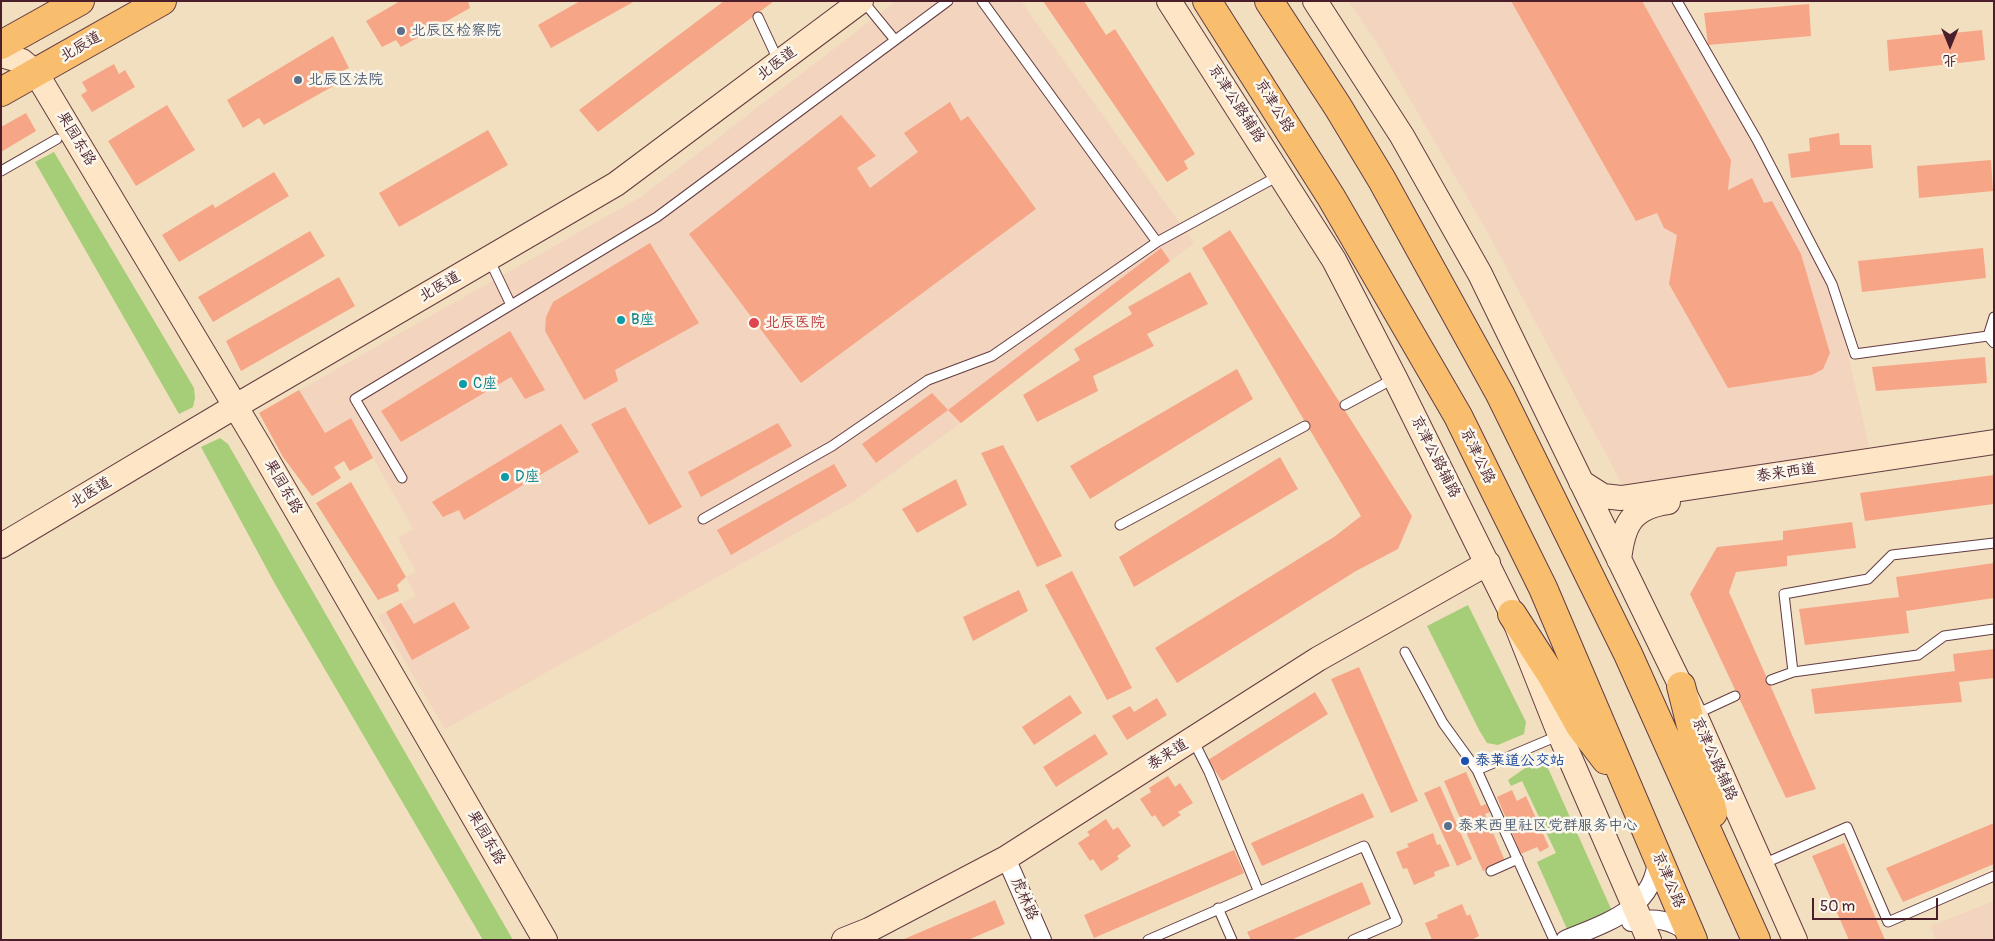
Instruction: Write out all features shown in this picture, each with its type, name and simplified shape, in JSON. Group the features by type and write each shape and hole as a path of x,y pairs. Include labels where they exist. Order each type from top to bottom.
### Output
{"main road":[{"path":"1,45 80,1"},
{"name":"北辰道","path":"15,79 162,1"},
{"name":"京津公路","path":"1207,1 1331,197 1458,416 1543,588 1692,937"},
{"path":"1269,1 1338,107 1382,180 1500,394 1628,654 1756,940"},
{"path":"1512,614 1552,676 1580,726 1631,797"},
{"path":"1681,686 1700,755 1725,868"}],"street":[{"name":"北医道","path":"1,546 616,184 862,1"},
{"name":"京津公路辅路","path":"1169,1 1281,174 1334,260 1395,378 1512,614 1560,735 1641,922"},
{"name":"京津公路辅路","path":"1315,1 1402,136 1480,274 1695,715 1760,865 1795,940"},
{"name":"果园东路","path":"1,55 22,61 15,79"},
{"name":"果园东路","path":"15,79 58,139 230,410 545,940"},
{"name":"果园东路","path":"15,79 230,410 528,940"},
{"name":"泰来西道","path":"1582,482 1603,496 1620,498 1994,442"},
{"name":"泰来西道","path":"1619,560 1623,531 1635,514 1654,504 1994,456"},
{"name":"泰来道","path":"844,940 869,930 1006,858 1318,659 1488,563"},
{"path":"1641,922 1643,897 1654,878 1657,855"},
{"name":"虎林路","path":"1006,858 1042,940"},
{"path":"1565,940 1618,916 1641,922"},
{"path":"1584,940 1620,925 1670,921 1692,937"}],"lane":[{"path":"862,1 895,40"},
{"path":"402,478 356,399 657,216 948,1"},
{"path":"982,1 1157,242"},
{"path":"1677,1 1757,140 1832,284 1855,354 1991,340 1994,317"},
{"path":"758,17 779,62"},
{"path":"1,171 58,139"},
{"path":"703,519 832,446 928,380 992,356 1157,242 1281,174"},
{"path":"488,259 511,305"},
{"path":"1345,405 1395,378"},
{"path":"1120,525 1304,426"},
{"path":"1793,672 1784,594 1868,579 1892,555 1994,543"},
{"path":"1771,680 1793,672 1918,655 1944,636 1994,629"},
{"path":"1405,652 1443,723 1477,770 1554,940"},
{"path":"1695,715 1735,696"},
{"path":"1477,770 1560,735"},
{"path":"1193,740 1210,772 1258,890"},
{"path":"1760,865 1847,827 1888,922 1994,876"},
{"path":"1148,940 1258,890 1364,846 1398,921 1353,940"},
{"path":"1491,871 1518,860"},
{"path":"1218,908 1232,940"}],"shaded area":[{"name":"北辰医院","path":"896,1 1021,1 1194,243 958,425 854,501 445,729 378,616 416,596 406,577 416,572 398,538 413,529 351,418 283,457 259,413 641,197"},
{"path":"1348,1 1673,1 1757,140 1832,284 1870,451 1622,484 1484,226 1374,38"},
{"path":"1994,901 1994,940 1936,940 1930,926"}],"green space":[{"path":"54,152 194,388 195,398 193,407 179,414 35,162"},
{"path":"220,438 228,444 513,940 483,940 275,584 201,447"},
{"path":"1468,605 1526,722 1524,734 1498,745 1487,743 1479,730 1427,626"},
{"path":"1538,755 1543,757 1612,911 1567,929 1537,862 1556,853 1522,781 1511,786 1508,780 1528,766 1526,760"}],"building":[{"name":"北辰区检察院","path":"400,1 468,1 470,8 401,47 396,40 382,47 366,21"},
{"path":"580,1 635,1 551,48 538,25"},
{"path":"724,1 774,1 598,132 579,110"},
{"path":"1043,1 1084,1 1106,35 1115,29 1195,154 1184,161 1188,169 1167,182"},
{"path":"1511,1 1642,1 1731,160 1728,190 1752,178 1764,203 1772,201 1801,254 1830,353 1823,369 1812,375 1728,388 1669,284 1677,235 1664,228 1657,213 1636,221"},
{"path":"1809,4 1811,36 1708,45 1704,13"},
{"path":"1982,30 1985,60 1889,71 1887,40"},
{"name":"北辰区法院","path":"333,36 349,68 334,75 337,84 264,125 259,118 243,128 227,100"},
{"path":"114,64 119,74 125,70 135,87 92,112 81,95 87,91 82,82"},
{"path":"950,102 961,121 968,116 1036,209 801,383 689,234 841,115 876,156 857,168 870,188 918,152 904,133"},
{"path":"167,105 195,150 136,186 108,141"},
{"path":"26,113 36,131 1,152 1,127"},
{"path":"488,130 508,165 399,227 379,193"},
{"path":"1839,133 1840,145 1871,145 1873,168 1791,178 1788,154 1810,151 1809,138"},
{"path":"1991,160 1993,191 1919,198 1917,166"},
{"path":"274,172 289,196 179,262 162,235 213,204 215,208"},
{"path":"1230,230 1412,516 1398,549 1356,571 1177,683 1155,648 1334,537 1361,516 1202,248"},
{"path":"310,231 325,256 213,322 198,297"},
{"name":"B座","path":"650,243 699,323 615,370 618,381 584,400 545,331 546,317 553,302"},
{"path":"1161,248 1170,261 961,423 948,410"},
{"path":"1983,248 1986,278 1862,292 1858,261"},
{"path":"1190,272 1208,304 1147,334 1154,346 1093,376 1098,391 1037,422 1023,395 1080,360 1074,349 1132,314 1128,307"},
{"path":"339,277 355,306 241,371 226,341"},
{"name":"C座","path":"510,331 545,390 525,399 511,377 401,442 381,411"},
{"path":"1985,357 1987,383 1876,391 1872,367"},
{"path":"1237,369 1253,399 1090,499 1070,466"},
{"path":"299,390 325,433 351,418 373,458 350,471 344,461 334,467 341,478 312,496 283,457 259,413"},
{"path":"932,393 948,410 876,463 862,444"},
{"path":"625,407 682,507 649,525 591,424"},
{"path":"778,423 792,446 701,497 688,472"},
{"name":"D座","path":"561,424 579,452 464,520 459,510 443,517 432,502"},
{"path":"1003,445 1062,556 1037,567 981,453"},
{"path":"1280,457 1298,489 1134,587 1119,557"},
{"path":"834,464 847,486 731,555 717,530"},
{"path":"1994,475 1994,504 1865,521 1860,493"},
{"path":"956,479 967,505 917,533 902,509"},
{"path":"351,482 406,577 397,585 399,591 378,600 316,503"},
{"path":"1852,522 1856,548 1787,556 1787,566 1736,572 1729,592 1816,789 1786,798 1690,594 1717,547 1783,540 1783,531"},
{"path":"1994,563 1994,598 1906,611 1909,633 1805,645 1799,609 1899,597 1896,577"},
{"path":"1072,571 1132,688 1107,700 1045,585"},
{"path":"1019,590 1028,611 973,641 963,617"},
{"path":"454,602 470,628 412,660 386,612 401,603 414,624"},
{"path":"1994,649 1994,678 1959,682 1962,702 1815,714 1811,689 1955,671 1953,654"},
{"path":"1359,667 1418,801 1391,813 1331,679"},
{"path":"1315,692 1328,714 1222,781 1208,760"},
{"path":"1070,695 1082,713 1034,745 1022,727"},
{"path":"1157,698 1167,715 1127,740 1112,716 1130,706 1134,712"},
{"path":"1095,734 1108,754 1056,787 1043,767"},
{"path":"1466,772 1481,806 1486,804 1490,812 1485,814 1505,861 1483,871 1444,781"},
{"path":"1168,776 1175,787 1180,783 1193,803 1178,812 1181,815 1163,827 1155,815 1152,817 1140,799 1151,792 1149,788"},
{"name":"泰来西里社区党群服务中心","path":"1440,786 1472,859 1457,866 1424,793"},
{"path":"1512,790 1517,801 1526,796 1549,847 1540,852 1537,847 1521,854 1497,797"},
{"path":"1363,793 1374,817 1262,866 1251,843"},
{"path":"1106,819 1113,830 1118,827 1131,846 1117,856 1119,859 1101,871 1093,859 1090,861 1078,843 1090,835 1087,832"},
{"path":"1994,823 1994,864 1903,902 1886,868"},
{"path":"1433,833 1437,845 1440,844 1450,866 1434,872 1435,876 1414,885 1407,868 1403,869 1396,852 1409,847 1407,844"},
{"path":"1844,843 1885,940 1849,940 1812,856"},
{"path":"1234,850 1244,873 1094,938 1084,915"},
{"path":"1362,882 1371,904 1291,940 1251,940 1247,932"},
{"path":"995,900 1005,924 968,940 902,940"},
{"path":"1462,904 1467,916 1470,914 1479,936 1471,940 1432,940 1425,923 1438,918 1437,915"}],"place":[{"name":"北辰区检察院","path":"401,31"},
{"name":"北辰区法院","path":"298,80"},
{"name":"B座","path":"621,320"},
{"name":"北辰医院","path":"754,323"},
{"name":"C座","path":"463,384"},
{"name":"D座","path":"505,477"},
{"name":"泰莱道公交站","path":"1465,761"},
{"name":"泰来西里社区党群服务中心","path":"1448,826"}]}
